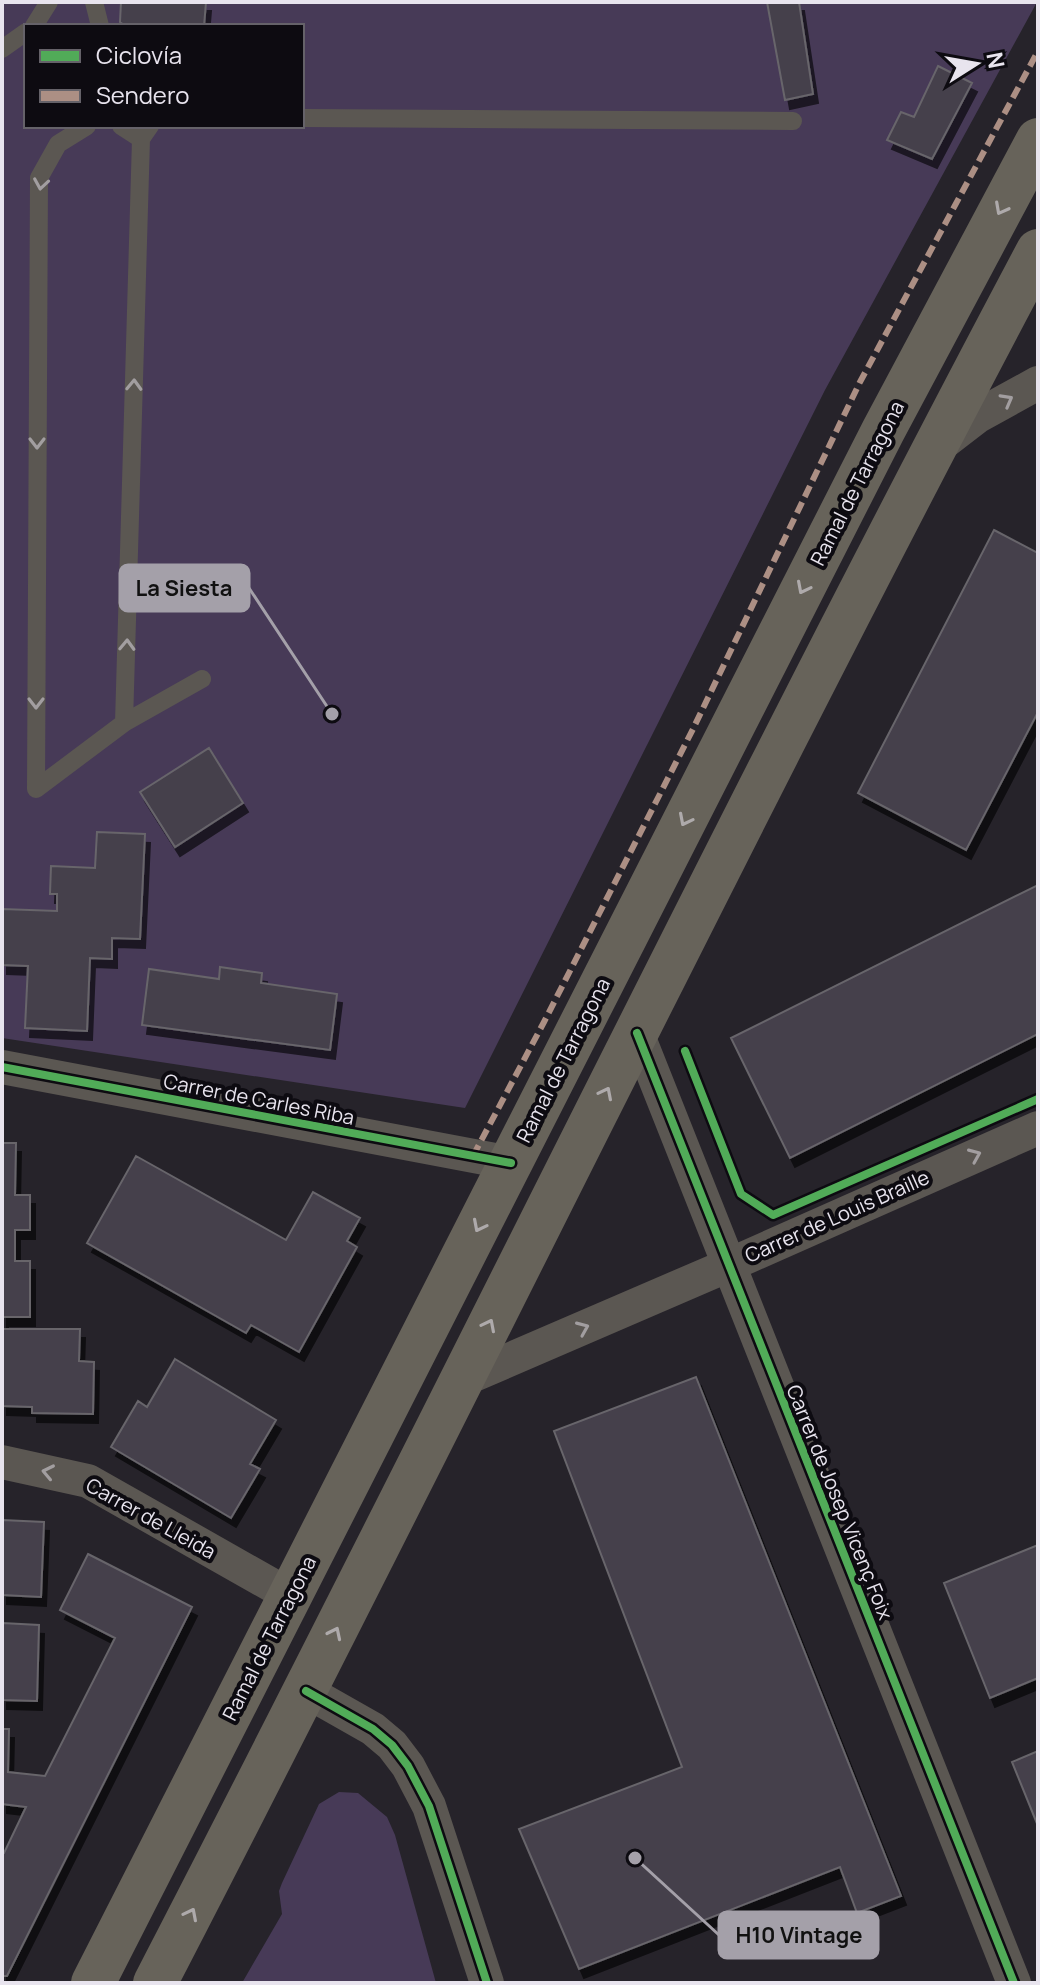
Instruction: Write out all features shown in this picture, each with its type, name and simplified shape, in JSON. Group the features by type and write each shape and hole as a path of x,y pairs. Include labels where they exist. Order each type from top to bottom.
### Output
{"main road":[{"name":"Ramal de Tarragona","path":"93,1983 883,431 1038,140"},
{"path":"155,1983 306,1691 932,451 1038,251"}],"street":[{"path":"932,451 978,416 1038,383"},
{"name":"Carrer de Josep Vicenç Foix","path":"637,1033 1014,1983"},
{"name":"Carrer de Carles Riba","path":"2,1067 511,1163"},
{"name":"Carrer de Louis Braille","path":"460,1381 1038,1128"},
{"name":"Carrer de Lleida","path":"2,1462 88,1481 291,1596"},
{"path":"306,1691 373,1729 392,1745 408,1766 429,1806 487,1983"}],"lane":[{"path":"35,24 49,2"},
{"path":"94,2 100,24"},
{"path":"2,49 24,33"},
{"path":"304,118 793,121"},
{"path":"84,128 58,144 39,178 36,789 124,723 202,679"},
{"path":"124,723 145,133"}],"shaded area":[{"path":"2,2 1037,2 825,390 465,1108 2,1038"},
{"path":"339,1792 358,1793 387,1817 395,1835 436,1983 242,1983 282,1914 279,1891 319,1804"}],"building":[{"path":"121,2 206,2 204,24 120,22"},
{"path":"767,2 799,2 813,94 785,100"},
{"path":"938,66 972,83 932,159 887,140 901,112 914,117"},
{"path":"994,530 1038,553 1038,712 966,850 858,793"},
{"path":"209,748 243,803 175,847 140,792"},
{"path":"97,832 145,834 140,939 112,938 112,959 90,958 87,1031 25,1028 28,966 2,965 2,909 57,911 57,894 50,894 51,866 95,868"},
{"path":"1038,885 1038,1034 790,1158 731,1038"},
{"path":"220,967 262,973 261,983 337,994 330,1050 142,1025 149,969 219,979"},
{"path":"2,1143 16,1143 15,1195 30,1195 30,1230 15,1230 15,1261 30,1261 30,1317 3,1317 3,1329 80,1329 79,1361 94,1362 93,1414 32,1413 32,1407 2,1406"},
{"path":"136,1156 286,1240 313,1192 360,1218 347,1241 357,1247 299,1352 251,1325 246,1333 87,1243"},
{"path":"175,1359 276,1420 250,1464 260,1469 231,1518 111,1447 138,1401 147,1407"},
{"path":"696,1377 901,1896 857,1913 840,1867 579,1969 519,1829 682,1767 554,1431"},
{"path":"2,1520 44,1522 41,1597 2,1595"},
{"path":"1038,1545 1038,1678 990,1698 944,1583"},
{"path":"88,1554 192,1607 7,1976 2,1976 2,1853 26,1807 2,1804 2,1729 9,1729 8,1772 45,1776 115,1638 60,1610"},
{"path":"2,1623 39,1625 37,1701 2,1700"},
{"path":"1038,1751 1038,1826 1012,1762"}],"marked path":[{"path":"473,1156 693,729 860,382 1038,51"}],"cycle path":[{"path":"637,1033 1014,1983"},
{"path":"685,1051 741,1194 773,1215 1038,1099"},
{"path":"2,1067 511,1163"},
{"path":"306,1691 373,1729 392,1745 408,1766 429,1806 487,1983"}],"place":[{"name":"La Siesta","path":"332,714"},
{"name":"H10 Vintage","path":"635,1858"}]}
